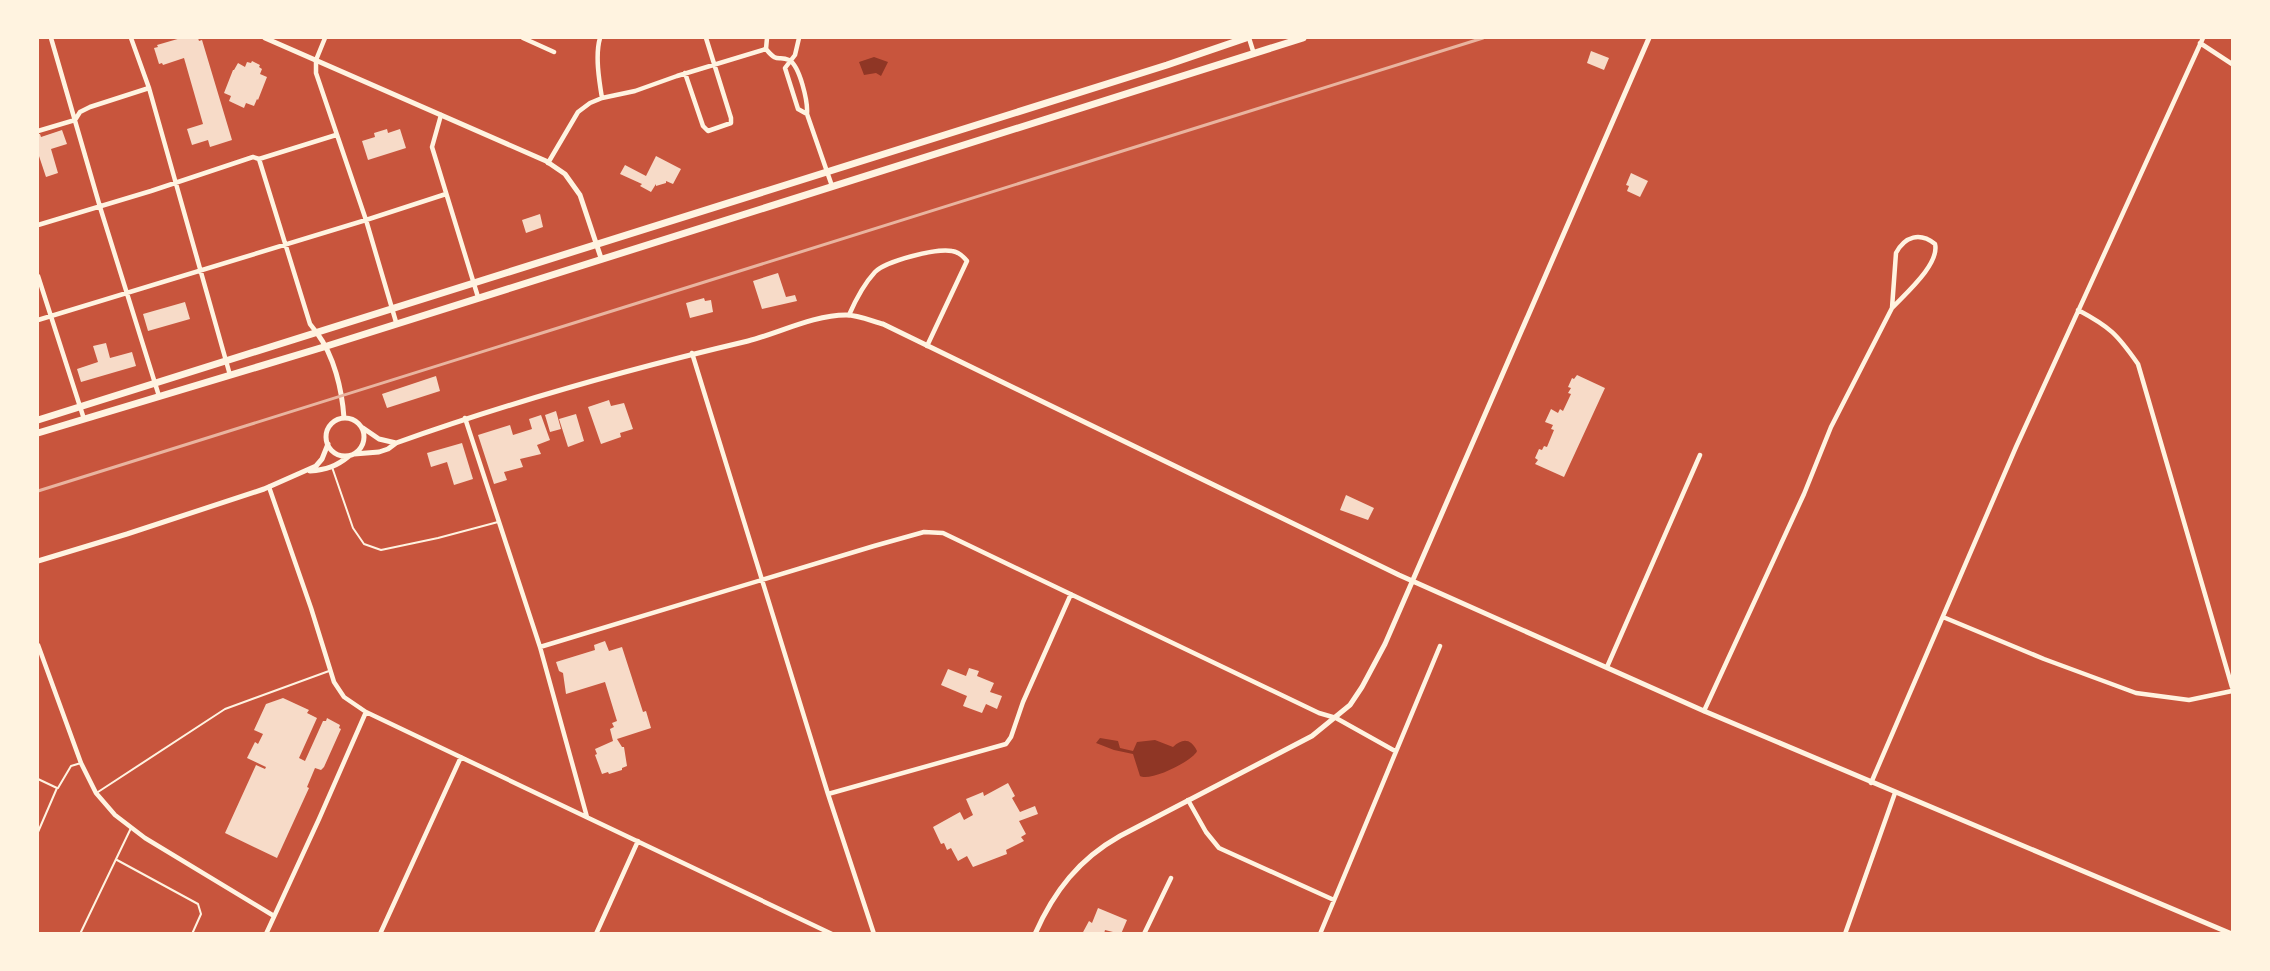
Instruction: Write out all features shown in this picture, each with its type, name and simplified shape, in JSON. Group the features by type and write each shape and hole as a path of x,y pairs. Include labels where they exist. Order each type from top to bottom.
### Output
{"main road":[{"path":"38,420 227,362 473,282 1158,68 1248,38"},
{"path":"38,433 326,346 396,322 1304,38"}],"street":[{"path":"51,38 100,207 159,396"},
{"path":"131,38 149,88 230,374"},
{"path":"265,38 548,163 565,174 580,195 601,258"},
{"path":"325,38 316,60 316,73 366,220 396,322"},
{"path":"523,38 554,52"},
{"path":"600,38 598,44 599,83 602,98"},
{"path":"686,73 703,126 708,131 731,123 706,38"},
{"path":"766,49 767,38"},
{"path":"799,38 795,55 785,68 798,109 807,114"},
{"path":"1248,38 1254,54"},
{"path":"1036,934 1048,906 1059,888 1086,859 1109,842 1312,736 1350,705 1362,688 1413,581 1649,38"},
{"path":"1871,783 2016,447 2201,40 2232,64"},
{"path":"548,163 578,112 590,103 602,98 635,92 686,73 766,49"},
{"path":"766,49 778,60 789,61 796,66 808,104 807,114 832,186"},
{"path":"38,131 74,120 80,112 90,106 149,88"},
{"path":"441,115 432,147 478,297"},
{"path":"38,225 176,183 253,157 260,160 336,136"},
{"path":"260,160 284,244 310,324 326,346 342,396 344,418"},
{"path":"38,320 446,194"},
{"path":"1704,711 1804,494 1831,427 1892,308 1911,289 1927,268 1936,249 1935,244 1930,240 1918,236 1910,237 1900,246 1894,264 1892,308"},
{"path":"849,315 859,292 876,271 894,262 952,251 962,255 967,261 927,346"},
{"path":"38,276 82,407 84,419"},
{"path":"2078,310 2108,326 2122,340 2138,364 2232,687"},
{"path":"396,443 379,439 367,433 355,420 344,418 330,424 326,434 328,444 334,453 351,455 379,452 388,450 396,443 465,418 692,353 750,340 810,322 849,315 883,324 1413,581 1704,711 1894,793 2232,934"},
{"path":"692,353 828,794 874,934"},
{"path":"465,418 540,647 587,816"},
{"path":"38,561 127,534 269,487 307,472 332,467 351,455 364,442 362,427"},
{"path":"307,472 322,459 328,444"},
{"path":"1607,667 1700,455"},
{"path":"269,487 311,608 334,682 344,697 366,712 587,816 818,931 832,934"},
{"path":"540,647 874,546 924,532 943,533 1319,713 1336,718 1395,752"},
{"path":"828,794 930,764 999,747 1009,741 1070,594"},
{"path":"1943,617 2044,659 2136,692 2189,700 2232,691"},
{"path":"38,645 80,763 96,793 115,815 131,828 274,916"},
{"path":"1320,934 1440,646"},
{"path":"266,934 366,712"},
{"path":"380,934 461,757"},
{"path":"1845,934 1894,793"},
{"path":"1188,800 1206,832 1219,848 1334,900"},
{"path":"596,934 638,841"},
{"path":"1144,934 1171,878"}],"lane":[{"path":"332,467 353,528 364,544 381,550 499,522"},
{"path":"96,793 225,709 252,697 330,670"},
{"path":"38,832 57,788 71,766 80,763"},
{"path":"38,779 57,788"},
{"path":"80,934 131,828"},
{"path":"117,860 198,904 201,914 192,934"}],"shaded area":[{"path":"874,57 888,62 881,76 876,73 864,75 859,62"},
{"path":"1100,738 1118,741 1120,748 1133,751 1137,742 1155,740 1173,747 1180,742 1186,741 1192,744 1197,751 1188,760 1171,770 1145,777 1140,776 1133,754 1114,750 1096,743"}],"building":[{"path":"181,38 198,38 199,41 202,40 232,140 210,147 208,140 192,145 187,129 203,124 184,58 163,65 162,63 159,64 154,48 158,47 157,45"},
{"path":"1591,51 1609,58 1604,70 1587,63"},
{"path":"252,61 260,65 259,67 262,69 260,74 267,77 254,106 246,103 244,108 229,101 231,96 224,93 233,70 238,63 245,67 247,62 251,63"},
{"path":"387,129 388,133 400,129 406,148 368,160 362,141 375,137 374,133"},
{"path":"62,130 67,144 51,149 58,173 46,177 38,153 38,134 41,137"},
{"path":"656,156 681,169 673,184 666,181 666,183 656,186 656,184 651,192 640,186 642,184 620,174 625,165 646,176"},
{"path":"1631,173 1648,181 1640,197 1627,191 1629,186 1626,185"},
{"path":"540,214 543,227 526,233 522,220"},
{"path":"778,273 786,297 795,295 797,301 762,309 753,281"},
{"path":"704,298 705,301 711,300 713,312 690,318 686,303"},
{"path":"185,302 190,319 148,331 143,314"},
{"path":"106,343 110,358 132,352 136,366 81,382 77,369 98,362 93,346"},
{"path":"1577,375 1605,388 1564,477 1535,464 1538,460 1535,458 1539,449 1542,450 1544,446 1547,447 1554,430 1551,429 1553,425 1545,422 1551,409 1558,413 1560,409 1563,411 1571,394 1568,393 1571,388 1568,387 1572,378 1574,379"},
{"path":"436,376 440,391 387,408 382,394"},
{"path":"609,400 611,406 624,403 633,429 620,433 621,437 601,444 588,407"},
{"path":"556,411 561,429 550,432 545,415"},
{"path":"576,414 584,441 568,447 559,419"},
{"path":"541,415 550,440 537,445 541,454 520,459 523,467 504,472 507,480 494,484 478,435 510,425 513,435 532,429 529,419"},
{"path":"462,443 473,479 454,485 447,462 431,467 427,453"},
{"path":"1346,495 1374,508 1368,520 1340,510"},
{"path":"605,641 609,651 622,647 643,712 646,711 651,728 617,739 622,747 624,747 627,766 622,768 622,770 609,774 608,772 602,774 595,755 597,754 595,749 613,741 610,729 614,727 612,723 617,721 605,682 566,694 563,673 559,671 556,662 595,650 594,645"},
{"path":"969,668 979,671 977,676 994,683 990,692 1002,696 997,709 986,704 982,713 963,706 967,696 941,685 948,669 966,676"},
{"path":"283,698 309,710 307,713 317,718 299,758 305,761 323,721 326,721 327,718 340,725 339,728 341,729 324,767 321,770 315,768 307,787 309,788 277,858 225,833 256,765 265,769 266,767 247,758 255,742 258,744 263,734 254,730 266,704"},
{"path":"1008,783 1015,796 1012,798 1020,812 1035,806 1038,814 1019,821 1026,834 1021,837 1024,841 1006,850 1007,854 973,867 967,856 958,861 951,848 947,850 944,843 941,844 933,827 960,812 964,820 973,815 966,799 983,792 984,796"},
{"path":"1098,908 1127,920 1121,934 1105,930 1104,934 1082,934 1089,921 1092,923"}],"railway":[{"path":"38,491 1483,38"}]}
